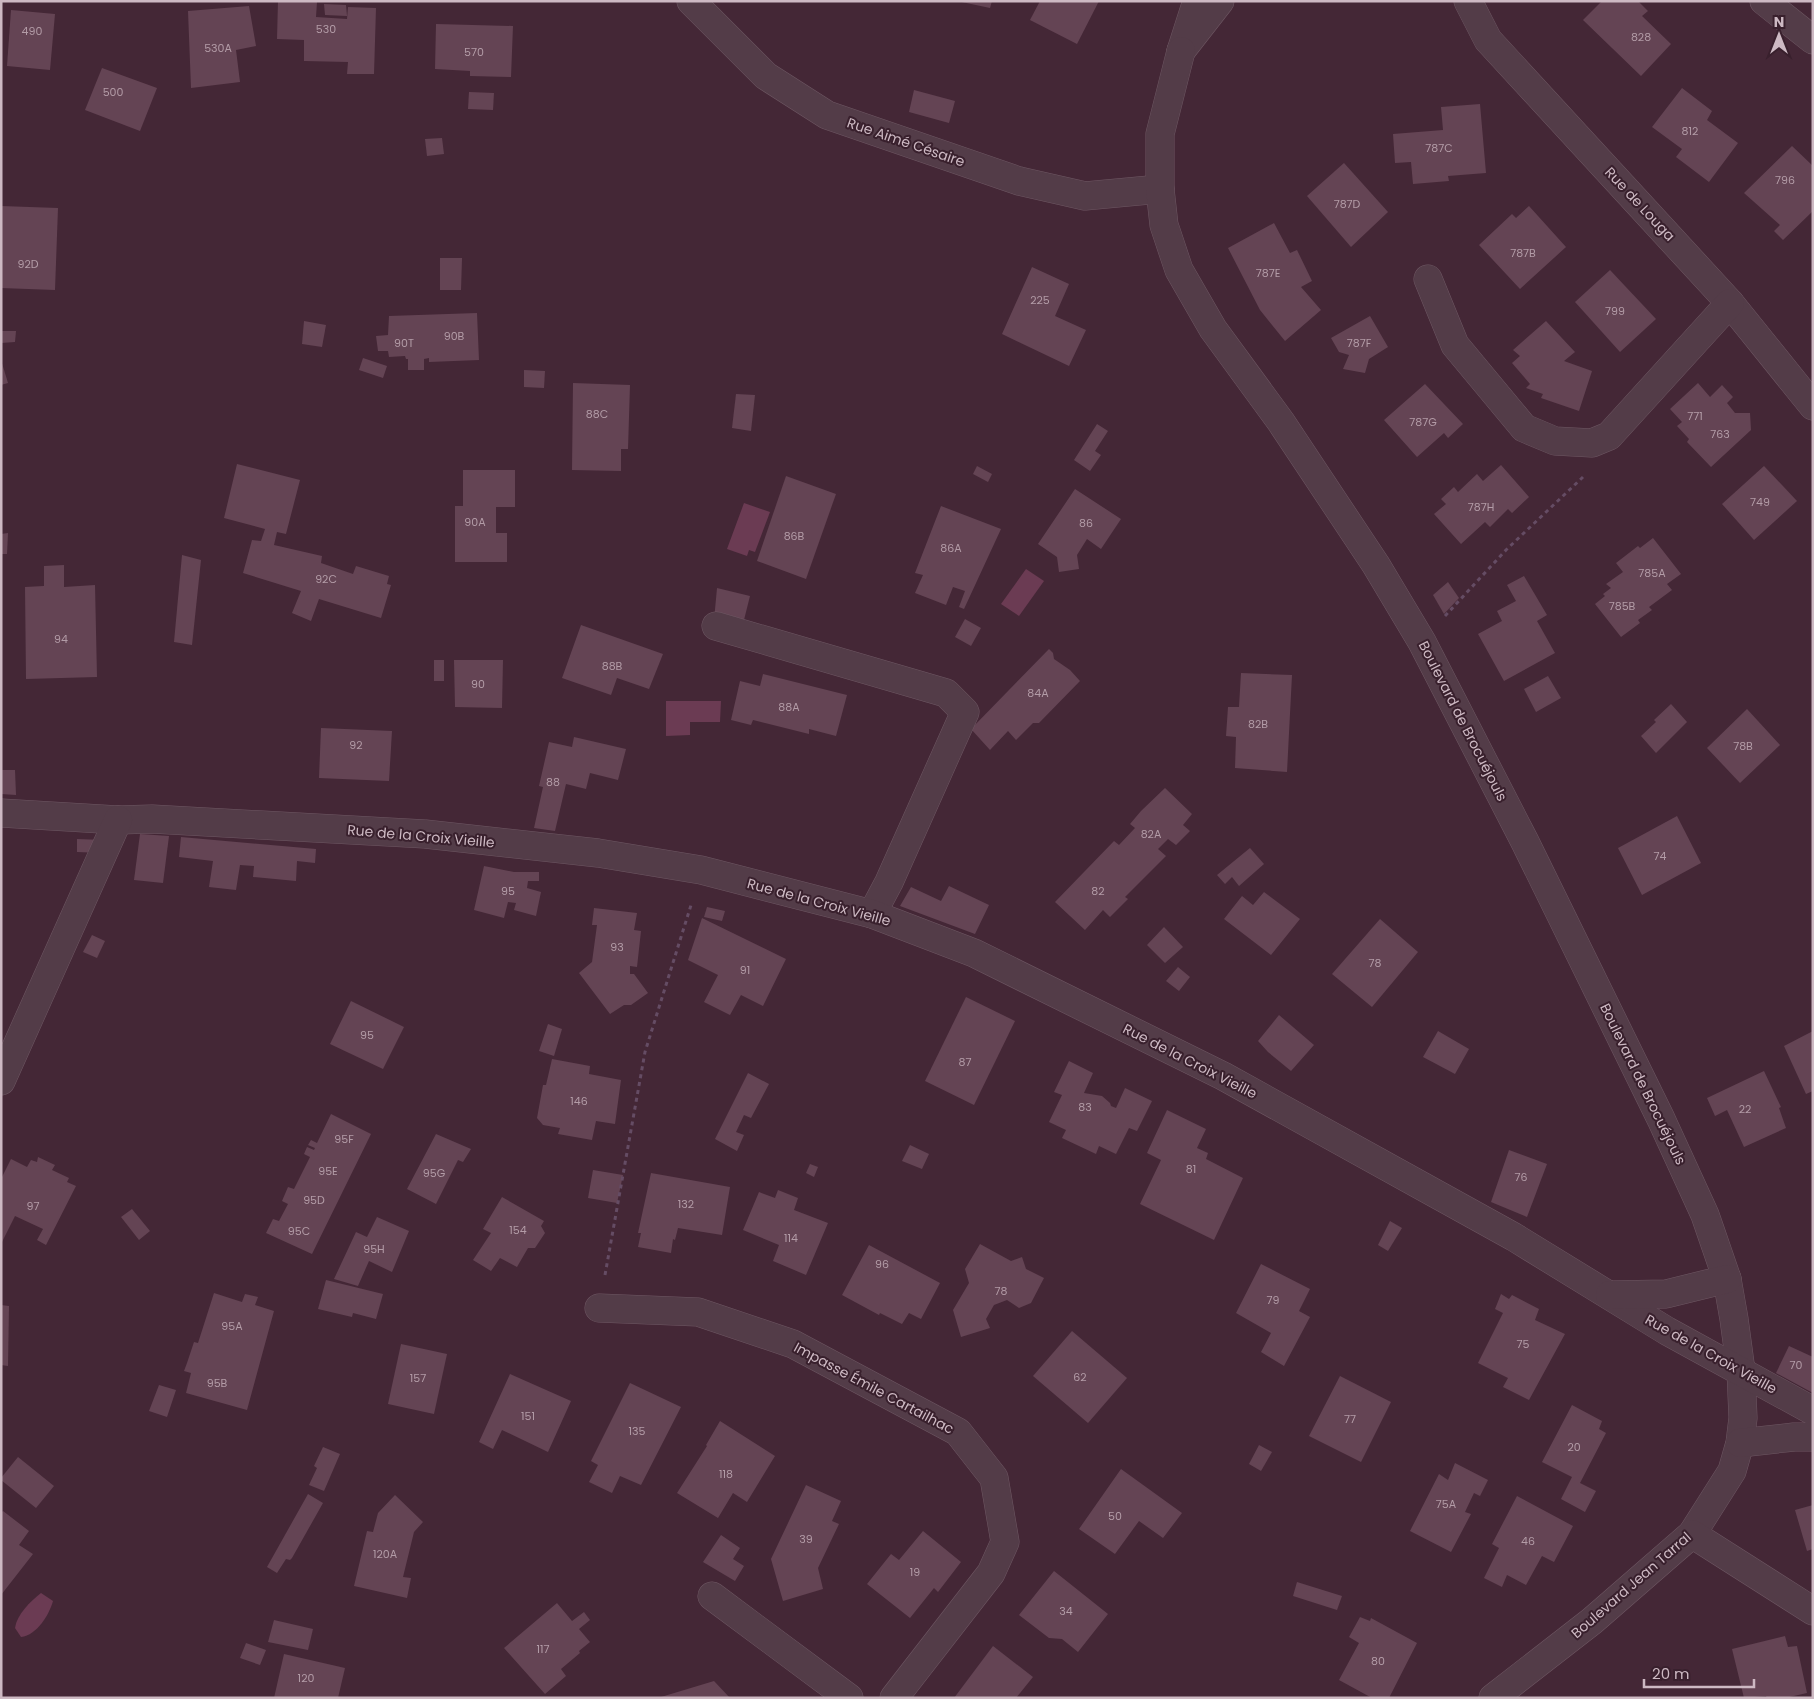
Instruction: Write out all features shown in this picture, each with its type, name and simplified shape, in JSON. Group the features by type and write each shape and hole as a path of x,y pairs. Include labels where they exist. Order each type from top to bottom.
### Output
{"street":[{"name":"Rue Aimé Césaire","path":"691,1 766,76 827,115 1018,181 1085,196 1160,188"},
{"name":"Boulevard de Brocuéjouls","path":"1197,1 1181,51 1160,134 1160,188 1164,224 1179,270 1213,329 1286,430 1376,565 1422,642 1525,842 1661,1119 1705,1216 1727,1279 1741,1371 1741,1430"},
{"name":"Boulevard de Brocuéjouls","path":"1181,51 1220,1"},
{"name":"Rue de Louga","path":"1468,1 1488,40 1730,303 1813,406"},
{"path":"1764,1 1813,40"},
{"path":"1428,279 1455,345 1524,428 1555,441 1592,443 1609,436 1730,303"},
{"path":"716,626 946,694 965,712 889,882 872,914"},
{"name":"Rue de la Croix Vieille","path":"1,813 426,834 598,853 701,870 872,914 974,953 1223,1076 1514,1237 1668,1331 1813,1411"},
{"path":"1,1081 118,820"},
{"name":"Rue de la Croix Vieille","path":"1610,1295 1666,1294 1727,1279"},
{"name":"Impasse Émile Cartailhac","path":"599,1308 698,1312 793,1344 958,1432 994,1478 1005,1542 991,1573 894,1698"},
{"path":"1741,1430 1794,1437 1813,1437"},
{"name":"Boulevard Jean Tarral","path":"1493,1698 1592,1622 1692,1534 1732,1471 1741,1430"},
{"path":"1692,1534 1813,1611"},
{"path":"712,1596 849,1698"}],"path":[{"path":"1422,642 1506,550 1586,474 1592,443"},
{"path":"599,1308 646,1052 701,870"}],"shaded area":[{"path":"744,503 770,512 755,552 749,550 747,556 727,549"},
{"path":"1026,569 1044,581 1019,616 1001,604"},
{"path":"666,701 721,701 720,722 690,722 690,735 666,736"},
{"path":"41,1593 53,1601 49,1612 42,1624 32,1632 21,1637 15,1628 18,1618 28,1604"}],"building":[{"path":"278,1 317,2 316,17 347,19 348,7 376,8 374,74 347,74 348,62 304,61 304,40 277,39"},
{"path":"957,1 992,1 990,8"},
{"path":"1040,1 1099,1 1077,44 1030,20"},
{"path":"1602,1 1638,1 1648,11 1642,16 1671,44 1641,76 1583,20"},
{"path":"324,4 346,5 347,16 325,15"},
{"path":"249,6 256,46 236,50 240,82 191,88 188,11"},
{"path":"11,10 55,14 50,70 7,66"},
{"path":"436,24 513,26 511,77 470,76 470,71 435,69"},
{"path":"102,68 157,88 140,131 85,110"},
{"path":"1682,88 1712,111 1707,120 1738,143 1709,182 1676,157 1682,149 1652,127"},
{"path":"914,90 955,101 949,123 909,112"},
{"path":"469,92 494,93 493,110 468,109"},
{"path":"1480,104 1486,173 1448,176 1449,181 1413,184 1411,162 1395,163 1393,134 1443,130 1441,107"},
{"path":"442,138 444,154 427,156 425,139"},
{"path":"1792,146 1813,166 1813,211 1783,240 1774,231 1780,225 1744,193"},
{"path":"1344,163 1388,212 1351,247 1307,196"},
{"path":"1,206 58,208 55,290 1,288"},
{"path":"1529,206 1566,247 1520,289 1479,245 1512,214 1516,218"},
{"path":"1274,223 1290,253 1297,250 1312,281 1301,287 1321,310 1285,341 1260,310 1228,248"},
{"path":"440,258 462,258 461,290 440,290"},
{"path":"1032,267 1069,284 1055,316 1086,330 1069,366 1002,334"},
{"path":"1610,270 1656,319 1620,352 1575,302"},
{"path":"477,313 479,360 429,362 429,358 424,359 424,370 408,370 408,359 405,356 389,357 388,351 378,351 376,336 388,335 389,316"},
{"path":"1370,316 1388,347 1369,359 1365,373 1343,369 1349,355 1339,352 1331,338"},
{"path":"304,321 326,325 322,347 302,344"},
{"path":"1546,321 1575,352 1564,361 1592,371 1579,411 1541,398 1543,394 1526,388 1530,384 1512,363 1520,356 1513,350"},
{"path":"1,331 16,331 15,342 1,343"},
{"path":"363,358 387,366 383,378 359,370"},
{"path":"1,360 8,383 1,385"},
{"path":"524,370 545,371 544,388 524,387"},
{"path":"573,383 630,385 628,449 621,449 621,471 572,470"},
{"path":"1698,383 1710,397 1722,385 1733,397 1727,403 1735,413 1750,413 1751,430 1711,467 1687,442 1689,439 1677,426 1682,422 1670,409"},
{"path":"1425,384 1463,424 1448,438 1444,433 1417,457 1384,420"},
{"path":"736,394 755,395 751,431 732,428"},
{"path":"1097,424 1108,431 1095,451 1101,455 1090,471 1074,460"},
{"path":"237,464 300,480 286,534 277,532 274,545 322,556 321,563 353,574 356,566 389,576 387,584 391,585 381,618 319,599 311,621 292,613 301,591 243,573 252,540 261,541 265,529 224,518"},
{"path":"1501,465 1529,497 1512,513 1508,509 1490,527 1485,522 1461,544 1434,514 1446,504 1441,499 1454,487 1458,492 1477,474 1483,481"},
{"path":"977,466 992,474 988,482 973,474"},
{"path":"1764,466 1797,501 1754,540 1722,504"},
{"path":"463,470 515,470 515,507 496,507 496,533 507,533 507,562 455,562 455,506 463,506"},
{"path":"786,476 836,494 806,579 757,561"},
{"path":"1075,489 1121,519 1101,549 1087,539 1077,555 1079,569 1059,572 1057,557 1038,544"},
{"path":"941,506 1001,529 964,609 959,607 965,591 953,587 946,605 915,593 923,575 915,573"},
{"path":"8,533 7,554 1,554 1,534"},
{"path":"1653,538 1681,574 1667,584 1672,590 1649,607 1652,610 1638,620 1640,623 1621,637 1595,604 1611,588 1606,584 1623,572 1616,563 1638,546 1640,548"},
{"path":"182,555 201,560 192,645 174,642"},
{"path":"64,565 64,587 95,585 97,677 26,679 25,587 44,586 44,566"},
{"path":"1524,576 1547,615 1537,621 1555,653 1504,681 1478,634 1502,621 1497,611 1516,601 1507,585"},
{"path":"1448,582 1459,598 1444,614 1433,595"},
{"path":"717,588 750,596 742,628 714,620"},
{"path":"965,619 981,628 971,646 955,637"},
{"path":"581,625 663,654 649,689 617,678 611,695 562,678"},
{"path":"1049,649 1053,653 1054,659 1070,670 1080,681 1039,723 1033,723 1016,740 1008,731 990,750 971,729"},
{"path":"434,660 444,660 444,681 434,681"},
{"path":"454,660 503,660 502,708 455,707"},
{"path":"1241,673 1292,675 1287,772 1235,768 1236,737 1226,736 1228,707 1239,707"},
{"path":"763,674 847,695 836,736 809,729 809,734 753,720 751,725 731,720 740,681 760,686"},
{"path":"1548,676 1561,698 1536,712 1524,689"},
{"path":"1671,704 1687,722 1656,753 1641,736"},
{"path":"1747,709 1780,745 1740,783 1707,748"},
{"path":"321,728 392,731 389,781 319,778"},
{"path":"574,737 626,749 618,780 590,773 586,789 566,784 555,831 534,828 543,787 539,786 549,742 572,747"},
{"path":"1,770 15,770 16,795 1,794"},
{"path":"1165,788 1192,814 1183,825 1190,831 1176,845 1168,839 1158,849 1166,856 1125,897 1128,899 1110,917 1103,910 1085,930 1055,902 1114,841 1119,845 1135,828 1130,824"},
{"path":"1677,816 1701,863 1642,895 1618,848"},
{"path":"140,834 169,836 163,883 134,880"},
{"path":"181,837 316,849 315,863 297,861 296,881 253,877 254,866 240,865 236,890 209,887 213,861 179,857"},
{"path":"77,839 103,840 103,853 77,852"},
{"path":"1250,848 1264,864 1239,886 1232,877 1225,884 1217,875"},
{"path":"484,866 514,872 539,872 539,881 528,881 527,888 541,892 536,916 514,910 516,903 508,902 504,918 474,910"},
{"path":"949,886 989,905 975,934 900,906 911,887 941,901"},
{"path":"1264,892 1300,919 1271,955 1224,919 1242,896 1253,905"},
{"path":"707,907 725,911 722,921 704,917"},
{"path":"594,908 637,913 634,930 641,931 637,967 630,966 630,974 634,974 648,993 631,1005 624,1005 610,1014 579,973 592,962 597,925 592,925"},
{"path":"702,918 786,959 763,1006 741,995 730,1015 704,1002 718,975 688,960"},
{"path":"1380,919 1418,952 1372,1007 1332,974"},
{"path":"1164,927 1183,947 1165,963 1147,945"},
{"path":"92,935 105,941 97,958 83,952"},
{"path":"1178,967 1190,977 1179,991 1166,981"},
{"path":"966,997 1015,1021 974,1105 925,1081"},
{"path":"351,1001 404,1027 383,1069 330,1044"},
{"path":"1279,1015 1314,1045 1291,1071 1258,1041"},
{"path":"548,1024 562,1029 554,1056 539,1051"},
{"path":"1438,1031 1469,1049 1455,1074 1423,1057"},
{"path":"1813,1031 1813,1091 1806,1094 1784,1046"},
{"path":"552,1059 590,1066 589,1074 621,1080 615,1124 596,1121 592,1140 558,1134 560,1128 543,1125 537,1118 543,1085 546,1085"},
{"path":"1069,1061 1093,1073 1084,1093 1102,1096 1111,1106 1116,1108 1125,1088 1152,1101 1137,1131 1129,1128 1116,1154 1099,1146 1096,1154 1062,1138 1066,1130 1049,1122 1062,1095 1054,1092"},
{"path":"1764,1071 1781,1107 1779,1108 1786,1128 1744,1147 1727,1110 1715,1116 1707,1098"},
{"path":"748,1073 769,1084 751,1118 744,1115 736,1132 744,1135 737,1151 715,1139"},
{"path":"1167,1110 1206,1129 1197,1148 1208,1153 1206,1159 1243,1178 1214,1240 1140,1204 1161,1160 1147,1153"},
{"path":"331,1114 371,1134 312,1254 266,1233 273,1219 279,1221 288,1204 282,1201 288,1187 294,1189 310,1157 304,1154 307,1147 314,1150 315,1148 308,1145 311,1140 317,1143"},
{"path":"436,1134 471,1149 463,1162 458,1160 436,1204 407,1189"},
{"path":"910,1145 929,1154 922,1169 902,1161"},
{"path":"1509,1150 1547,1164 1527,1217 1491,1202"},
{"path":"38,1157 55,1165 52,1170 69,1178 67,1182 76,1186 46,1245 37,1240 43,1229 15,1216 1,1244 1,1179 11,1159 27,1167 31,1160 37,1162"},
{"path":"810,1164 818,1167 814,1177 806,1173"},
{"path":"593,1170 623,1175 617,1203 588,1198"},
{"path":"651,1173 730,1187 722,1235 678,1228 675,1240 673,1239 671,1253 638,1247 641,1233 638,1233"},
{"path":"778,1190 798,1198 794,1210 828,1223 806,1275 773,1261 779,1245 743,1230 759,1192 775,1198"},
{"path":"502,1197 544,1221 541,1226 545,1233 535,1248 528,1248 517,1267 500,1258 491,1271 473,1260 491,1233 483,1229"},
{"path":"132,1209 150,1231 139,1240 121,1217"},
{"path":"377,1217 409,1231 392,1272 369,1261 358,1286 334,1279 356,1232 367,1237"},
{"path":"1390,1221 1402,1228 1388,1251 1378,1245"},
{"path":"980,1244 1011,1261 1022,1257 1026,1269 1044,1278 1031,1303 1019,1308 1007,1300 994,1305 986,1319 990,1328 961,1337 953,1310 969,1283 965,1269"},
{"path":"869,1245 940,1283 921,1319 909,1313 902,1324 880,1313 879,1315 842,1295"},
{"path":"1261,1264 1310,1289 1299,1311 1310,1317 1284,1366 1261,1352 1271,1333 1236,1313"},
{"path":"326,1280 383,1294 376,1319 353,1313 352,1317 318,1309"},
{"path":"214,1293 242,1302 245,1294 258,1297 255,1305 274,1311 247,1410 186,1393 191,1373 184,1371 194,1342 198,1343"},
{"path":"1501,1294 1509,1299 1512,1295 1539,1309 1535,1320 1565,1334 1529,1400 1503,1387 1508,1378 1478,1363 1503,1313 1495,1309"},
{"path":"1,1305 9,1306 8,1366 1,1365"},
{"path":"1072,1331 1127,1378 1088,1423 1033,1376"},
{"path":"401,1344 447,1354 434,1414 388,1404"},
{"path":"1789,1346 1813,1357 1813,1393 1776,1373"},
{"path":"510,1374 571,1401 548,1452 502,1430 493,1449 479,1442"},
{"path":"1340,1376 1391,1402 1361,1462 1309,1436"},
{"path":"630,1383 681,1407 641,1485 620,1476 612,1493 589,1482 598,1465 591,1461"},
{"path":"159,1385 176,1390 167,1417 149,1411"},
{"path":"1572,1405 1602,1421 1599,1429 1606,1433 1580,1483 1596,1491 1585,1512 1561,1499 1572,1477 1542,1462"},
{"path":"720,1421 775,1456 747,1502 733,1493 718,1518 677,1493 707,1446"},
{"path":"1259,1445 1272,1452 1261,1471 1249,1464"},
{"path":"323,1447 340,1454 324,1491 309,1485 317,1468 314,1466"},
{"path":"18,1457 54,1486 36,1508 1,1480"},
{"path":"1455,1463 1488,1480 1480,1496 1474,1493 1465,1512 1471,1514 1451,1552 1410,1531 1439,1474 1448,1480"},
{"path":"1121,1469 1182,1513 1163,1538 1139,1521 1115,1554 1079,1529"},
{"path":"806,1485 841,1501 832,1521 839,1524 818,1568 823,1589 783,1601 771,1559"},
{"path":"308,1494 323,1503 292,1558 290,1560 286,1559 277,1573 267,1567"},
{"path":"395,1495 423,1522 414,1532 403,1577 411,1578 407,1598 354,1586 367,1531 373,1532 378,1513"},
{"path":"1517,1496 1573,1526 1554,1562 1542,1556 1526,1585 1507,1575 1502,1587 1484,1578 1499,1548 1492,1544"},
{"path":"1813,1505 1813,1549 1807,1551 1795,1510"},
{"path":"3,1511 29,1531 19,1545 33,1554 1,1595 1,1513"},
{"path":"923,1531 961,1562 938,1592 934,1588 910,1618 867,1584 891,1554 899,1560"},
{"path":"721,1535 740,1548 733,1559 744,1566 735,1581 703,1562"},
{"path":"1054,1571 1108,1614 1078,1652 1062,1639 1049,1638 1019,1615"},
{"path":"1297,1582 1342,1596 1337,1610 1293,1596"},
{"path":"557,1603 572,1621 584,1612 590,1620 579,1629 590,1642 561,1669 566,1676 545,1694 504,1648"},
{"path":"1360,1617 1370,1621 1371,1618 1417,1643 1389,1698 1372,1698 1339,1680 1359,1643 1349,1637"},
{"path":"274,1620 313,1629 308,1650 268,1642"},
{"path":"1785,1636 1788,1647 1797,1646 1807,1693 1785,1698 1767,1698 1766,1696 1744,1698 1732,1649"},
{"path":"246,1643 266,1650 260,1665 240,1658"},
{"path":"993,1646 1033,1677 1016,1698 954,1698"},
{"path":"284,1654 345,1668 338,1698 274,1698"},
{"path":"714,1681 730,1698 661,1698 661,1697"}]}
